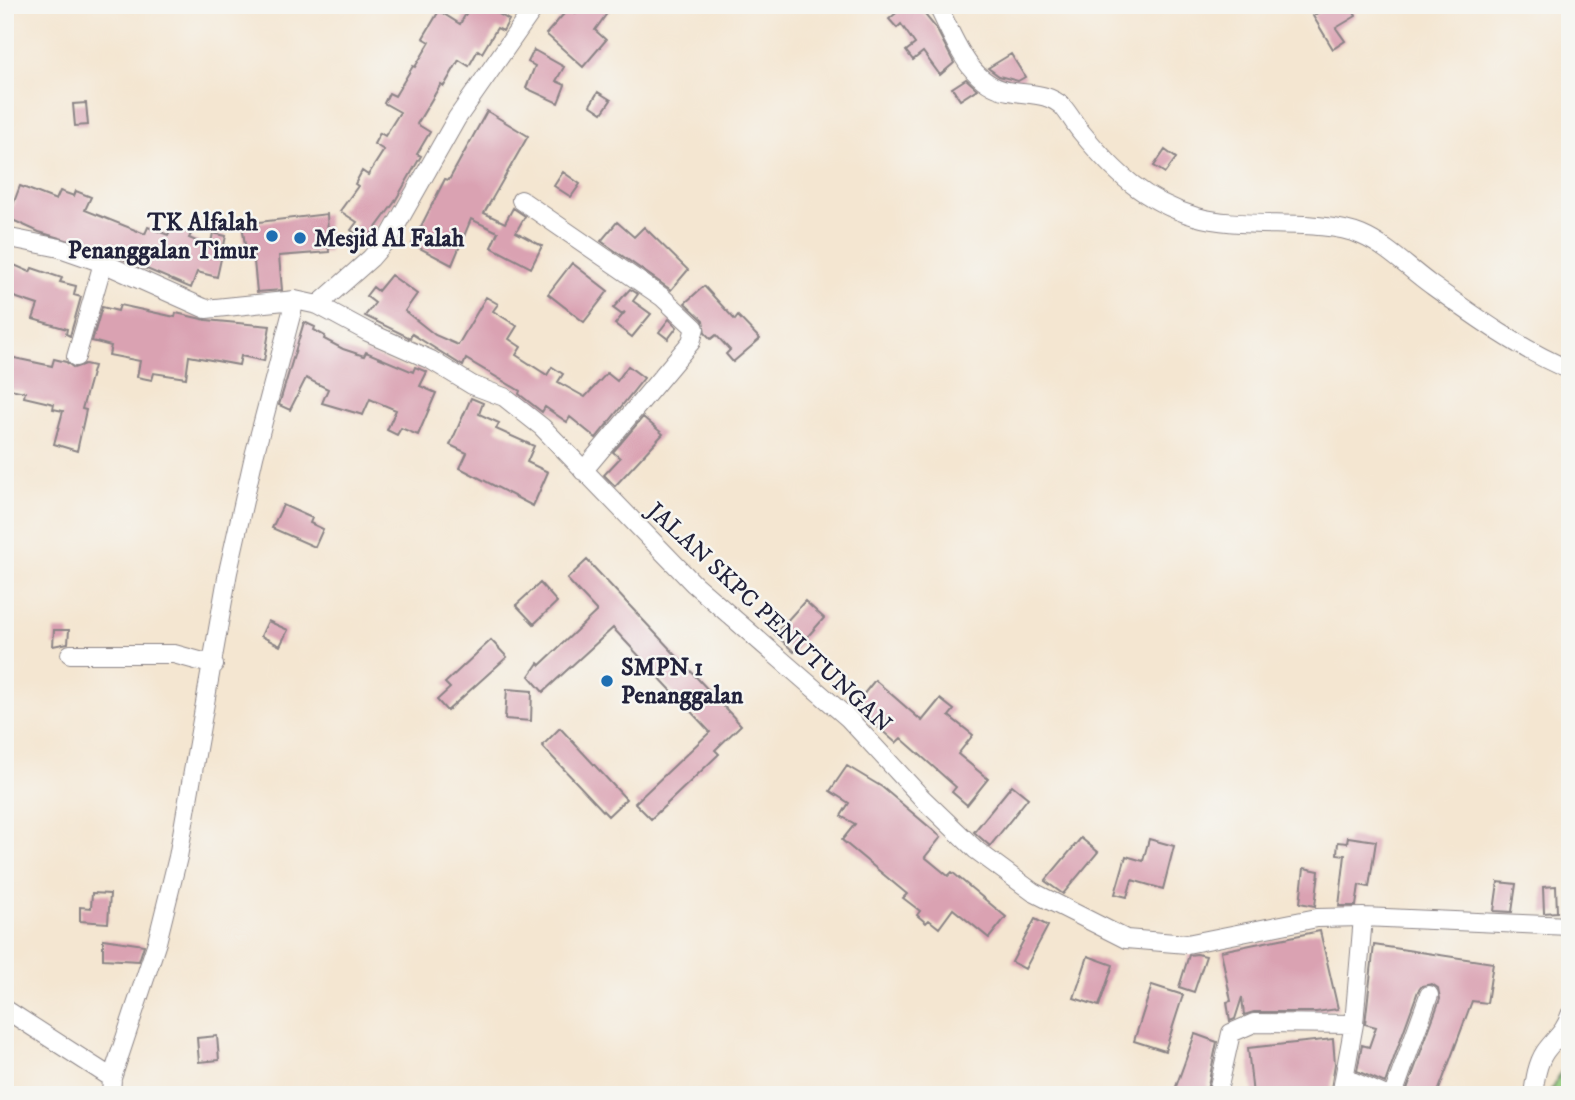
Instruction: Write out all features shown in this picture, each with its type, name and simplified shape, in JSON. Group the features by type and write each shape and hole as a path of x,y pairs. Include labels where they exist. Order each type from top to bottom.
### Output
{"street":[{"path":"318,305 371,258 390,236 457,118 536,5"},
{"path":"937,5 967,63 983,80 1006,91 1048,97 1063,107 1106,162 1130,186 1153,201 1196,217 1262,226 1331,228 1361,235 1503,332 1570,370"},
{"path":"522,200 662,297 695,328 691,342 583,471"},
{"name":"JALAN SKPC PENUTUNGAN","path":"5,237 60,248 103,263 206,309 295,300 318,305 368,332 431,360 472,384 504,397 542,427 694,584 848,718 976,850 1033,892 1126,939 1187,944 1317,918 1363,917 1570,926"},
{"path":"76,357 103,263"},
{"path":"5,1009 112,1087 165,913 215,664 228,572 246,490 295,300"},
{"path":"69,654 174,654 215,664"},
{"path":"1363,917 1354,1024 1343,1086 1384,1095"},
{"path":"1393,1095 1429,995"},
{"path":"1533,1095 1539,1065 1545,1052 1566,1028 1570,998"},
{"path":"1217,1095 1231,1033 1240,1027 1254,1023 1354,1024"}],"green space":[{"path":"1570,1057 1570,1095 1548,1095"}],"building":[{"path":"471,5 483,5 509,20 503,31 497,28 482,53 478,50 469,66 459,60 444,86 441,84 417,124 430,132 417,154 421,156 394,203 366,241 351,230 357,222 340,211 358,186 355,184 362,171 368,175 384,150 374,144 380,133 385,136 400,112 384,103 389,93 395,96 430,42 423,38 439,11 460,24"},
{"path":"582,5 613,5 595,30 606,40 583,67 546,34 570,7 576,13"},
{"path":"906,5 917,5 936,28 954,63 940,75 923,52 913,60 906,51 915,44 901,24 897,28 889,19"},
{"path":"1330,5 1350,5 1356,16 1336,28 1345,41 1333,49 1313,16"},
{"path":"534,50 564,67 556,81 565,85 558,103 526,88 535,66 528,62"},
{"path":"1011,54 1025,77 1018,81 999,76 988,68"},
{"path":"966,79 977,89 960,100 952,88"},
{"path":"598,92 611,100 602,113 590,105"},
{"path":"86,103 88,125 75,126 73,104"},
{"path":"487,111 528,136 484,213 505,223 513,208 525,216 516,232 542,246 531,268 491,247 498,232 471,219 452,265 412,244 445,179 449,180"},
{"path":"1165,150 1176,158 1165,173 1154,166"},
{"path":"563,172 580,184 571,197 554,186"},
{"path":"20,186 56,200 60,191 74,196 76,191 91,197 85,210 145,234 148,227 168,235 172,226 191,234 189,238 210,247 213,233 226,236 217,277 197,272 191,288 107,252 39,232 8,218"},
{"path":"327,214 329,252 279,256 282,290 257,292 253,251 246,252 242,224"},
{"path":"617,222 634,237 644,227 688,270 671,290 601,241"},
{"path":"5,261 30,272 32,268 62,278 60,282 76,286 74,295 81,297 70,336 66,334 67,329 33,319 38,305 5,294"},
{"path":"572,263 608,291 584,322 548,294"},
{"path":"391,275 417,294 405,311 435,335 458,345 486,297 498,304 493,311 517,326 509,339 521,347 516,355 547,375 552,367 563,374 558,382 585,397 607,373 617,381 628,366 644,378 596,438 570,417 567,422 545,407 542,412 519,394 520,391 466,359 463,366 412,334 410,338 365,316 375,303 366,296 373,287 378,291"},
{"path":"704,286 735,320 738,316 760,339 733,362 726,354 730,350 716,335 711,339 705,333 703,320 685,303"},
{"path":"630,289 638,294 633,301 651,314 632,337 615,324 625,312 621,314 613,308"},
{"path":"120,305 175,317 176,313 206,320 270,326 264,361 241,356 239,365 189,356 186,378 154,373 152,380 137,377 140,361 109,355 111,346 92,341 102,307 118,311"},
{"path":"669,319 677,327 668,339 659,332"},
{"path":"304,322 315,327 314,330 325,336 324,339 343,349 364,356 366,352 413,372 415,367 427,372 420,386 436,393 418,435 401,428 397,435 387,430 396,410 370,399 363,415 322,403 328,389 306,378 290,410 279,405"},
{"path":"5,356 52,366 54,359 66,362 74,368 85,364 94,366 82,409 86,410 77,451 54,444 63,411 53,409 54,404 24,397 25,392 5,388"},
{"path":"471,398 483,403 479,414 499,423 496,429 534,446 527,462 548,472 533,506 460,468 467,453 450,445"},
{"path":"643,417 663,434 615,486 604,475 620,458 613,452"},
{"path":"283,505 312,518 310,523 323,529 315,547 272,528"},
{"path":"587,560 741,725 715,750 719,754 651,819 635,803 710,732 613,628 543,692 529,676 538,663 540,665 597,611 567,579"},
{"path":"540,583 557,602 534,624 516,605"},
{"path":"805,601 824,618 794,652 775,634"},
{"path":"268,621 288,630 280,646 261,636"},
{"path":"54,630 69,630 68,643 53,646"},
{"path":"491,640 507,657 447,711 437,700 450,688 445,683"},
{"path":"875,680 922,721 940,699 954,710 949,716 973,735 958,754 988,779 967,805 952,792 956,787 901,738 896,743 854,706"},
{"path":"507,689 532,691 531,721 505,719"},
{"path":"560,728 626,799 608,816 542,746"},
{"path":"847,766 882,787 941,837 925,857 948,876 952,872 1006,917 989,938 953,909 939,928 929,920 926,923 917,915 920,911 903,898 907,894 842,840 855,824 841,816 849,803 830,791"},
{"path":"1012,785 1028,798 990,846 974,832"},
{"path":"1348,837 1376,841 1369,887 1359,885 1356,906 1339,906 1345,855 1337,854 1338,842 1347,843"},
{"path":"1081,838 1098,852 1063,894 1045,881"},
{"path":"1149,839 1174,846 1163,889 1132,880 1127,897 1115,894 1126,856 1143,861"},
{"path":"1304,868 1319,871 1315,906 1300,903"},
{"path":"1498,882 1516,884 1512,912 1494,911"},
{"path":"1556,886 1557,912 1544,913 1543,887"},
{"path":"92,893 110,894 108,923 80,921 80,907 91,908"},
{"path":"1035,919 1048,926 1025,969 1012,962"},
{"path":"1320,931 1338,1009 1316,1012 1254,1012 1244,1015 1242,997 1235,1019 1230,1021 1227,1002 1231,1001 1221,951"},
{"path":"103,939 144,945 139,961 103,959"},
{"path":"1374,945 1493,963 1487,1003 1472,1001 1437,1095 1406,1092 1440,999 1438,988 1432,984 1422,986 1418,991 1385,1083 1357,1071 1362,1045 1369,1047 1376,1027 1365,1024"},
{"path":"1189,955 1206,956 1194,992 1179,987"},
{"path":"1088,956 1113,965 1099,1006 1074,998"},
{"path":"1152,985 1183,995 1165,1051 1134,1041"},
{"path":"1195,1034 1217,1042 1206,1095 1173,1095"},
{"path":"217,1036 219,1060 199,1062 197,1038"},
{"path":"1333,1039 1335,1064 1330,1095 1253,1095 1248,1048"}],"place":[{"name":"TK Alfalah Penanggalan Timur","path":"272,236"},
{"name":"Mesjid Al Falah","path":"300,238"},
{"name":"SMPN 1 Penanggalan","path":"607,681"}]}
